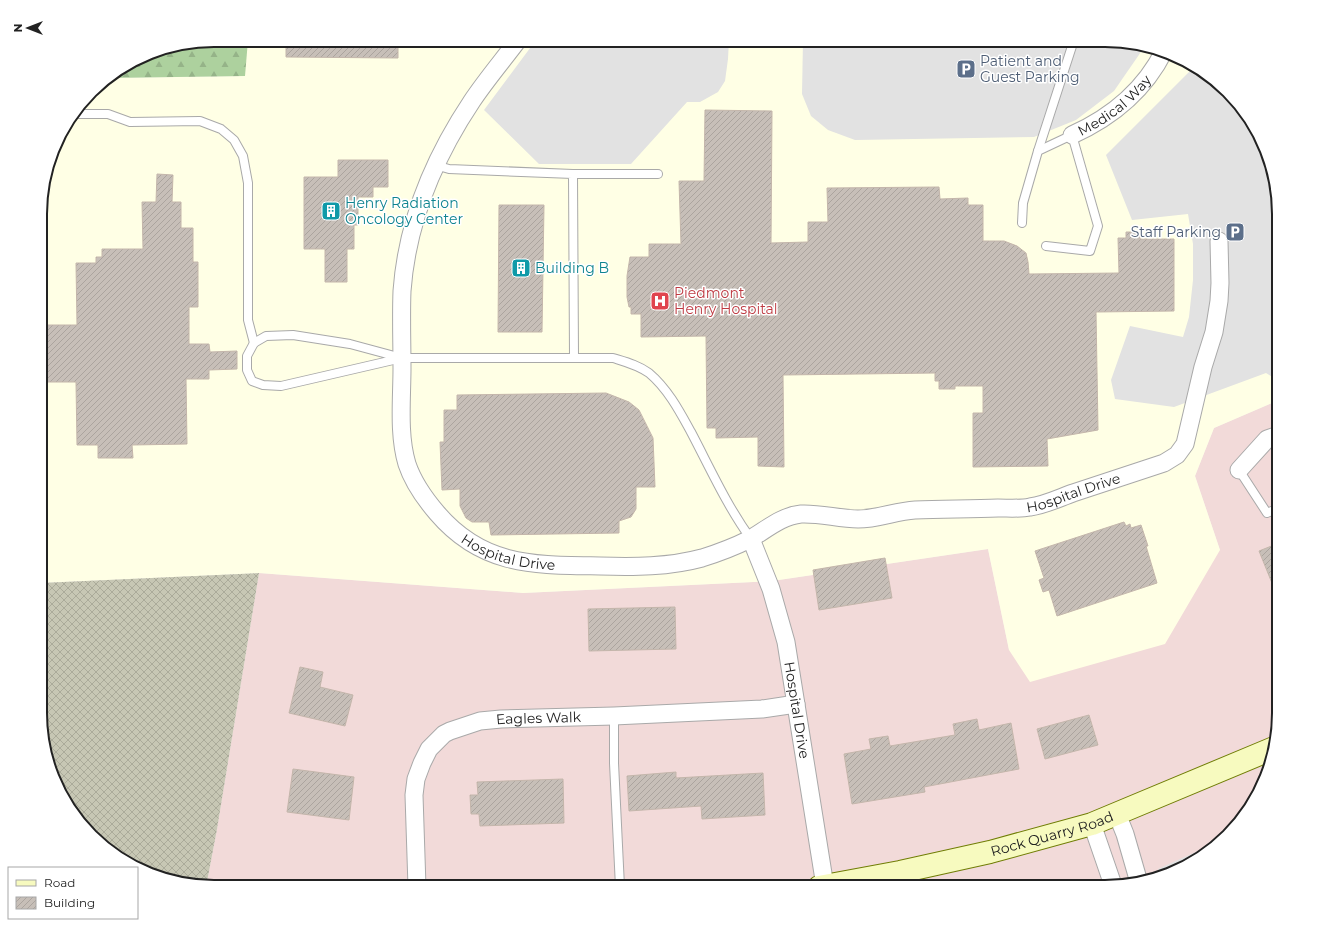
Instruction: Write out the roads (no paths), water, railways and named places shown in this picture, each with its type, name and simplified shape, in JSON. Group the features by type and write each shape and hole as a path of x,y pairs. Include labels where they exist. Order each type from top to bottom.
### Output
{"street":[{"name":"Hospital Drive","path":"513,47 473,100 456,127 435,165 417,211 406,263 402,291 402,435 407,465 417,486 429,504 445,522 463,538 488,552 514,561 546,565 657,566 681,563 722,552 751,538 786,517 800,514 827,515 858,519 887,516 910,510 1030,508 1164,463 1177,455 1185,444 1203,367 1214,332 1219,295 1219,241"},
{"name":"Medical Way","path":"1072,135 1097,123 1123,104 1149,75 1160,57"},
{"path":"1239,470 1267,439 1272,437"},
{"name":"Hospital Drive","path":"751,538 778,610 786,642 822,880"},
{"name":"Eagles Walk","path":"417,880 415,786 425,755 444,734 470,724 494,720 762,709 796,704"},
{"name":"Rock Quarry Road","path":"859,880 990,852 1092,824 1268,751"},
{"path":"1117,814 1125,834 1137,877"},
{"path":"1092,824 1111,880"}],"lane":[{"path":"1022,223 1023,203 1072,47"},
{"path":"80,114 108,114 130,122 200,121 221,129 234,140 242,156 248,183 248,320 254,342"},
{"path":"1038,151 1072,135 1098,226 1090,251 1046,246"},
{"path":"435,165 449,169 573,174 658,174"},
{"path":"573,174 574,358"},
{"name":"Hospital Drive","path":"402,358 350,344 293,335 266,336 254,342 247,356 247,370 252,381 263,385 281,386 402,358 613,358 632,363 648,372 658,381 671,398 737,520 751,538"},
{"path":"1239,470 1267,513 1272,511"},
{"path":"614,716 614,763 620,880"}],"place":[{"name":"Patient and Guest Parking","path":"966,69"},
{"name":"Henry Radiation Oncology Center","path":"331,211"},
{"name":"Staff Parking","path":"1235,232"},
{"name":"Building B","path":"521,268"},
{"name":"Piedmont Henry Hospital","path":"660,301"}]}
